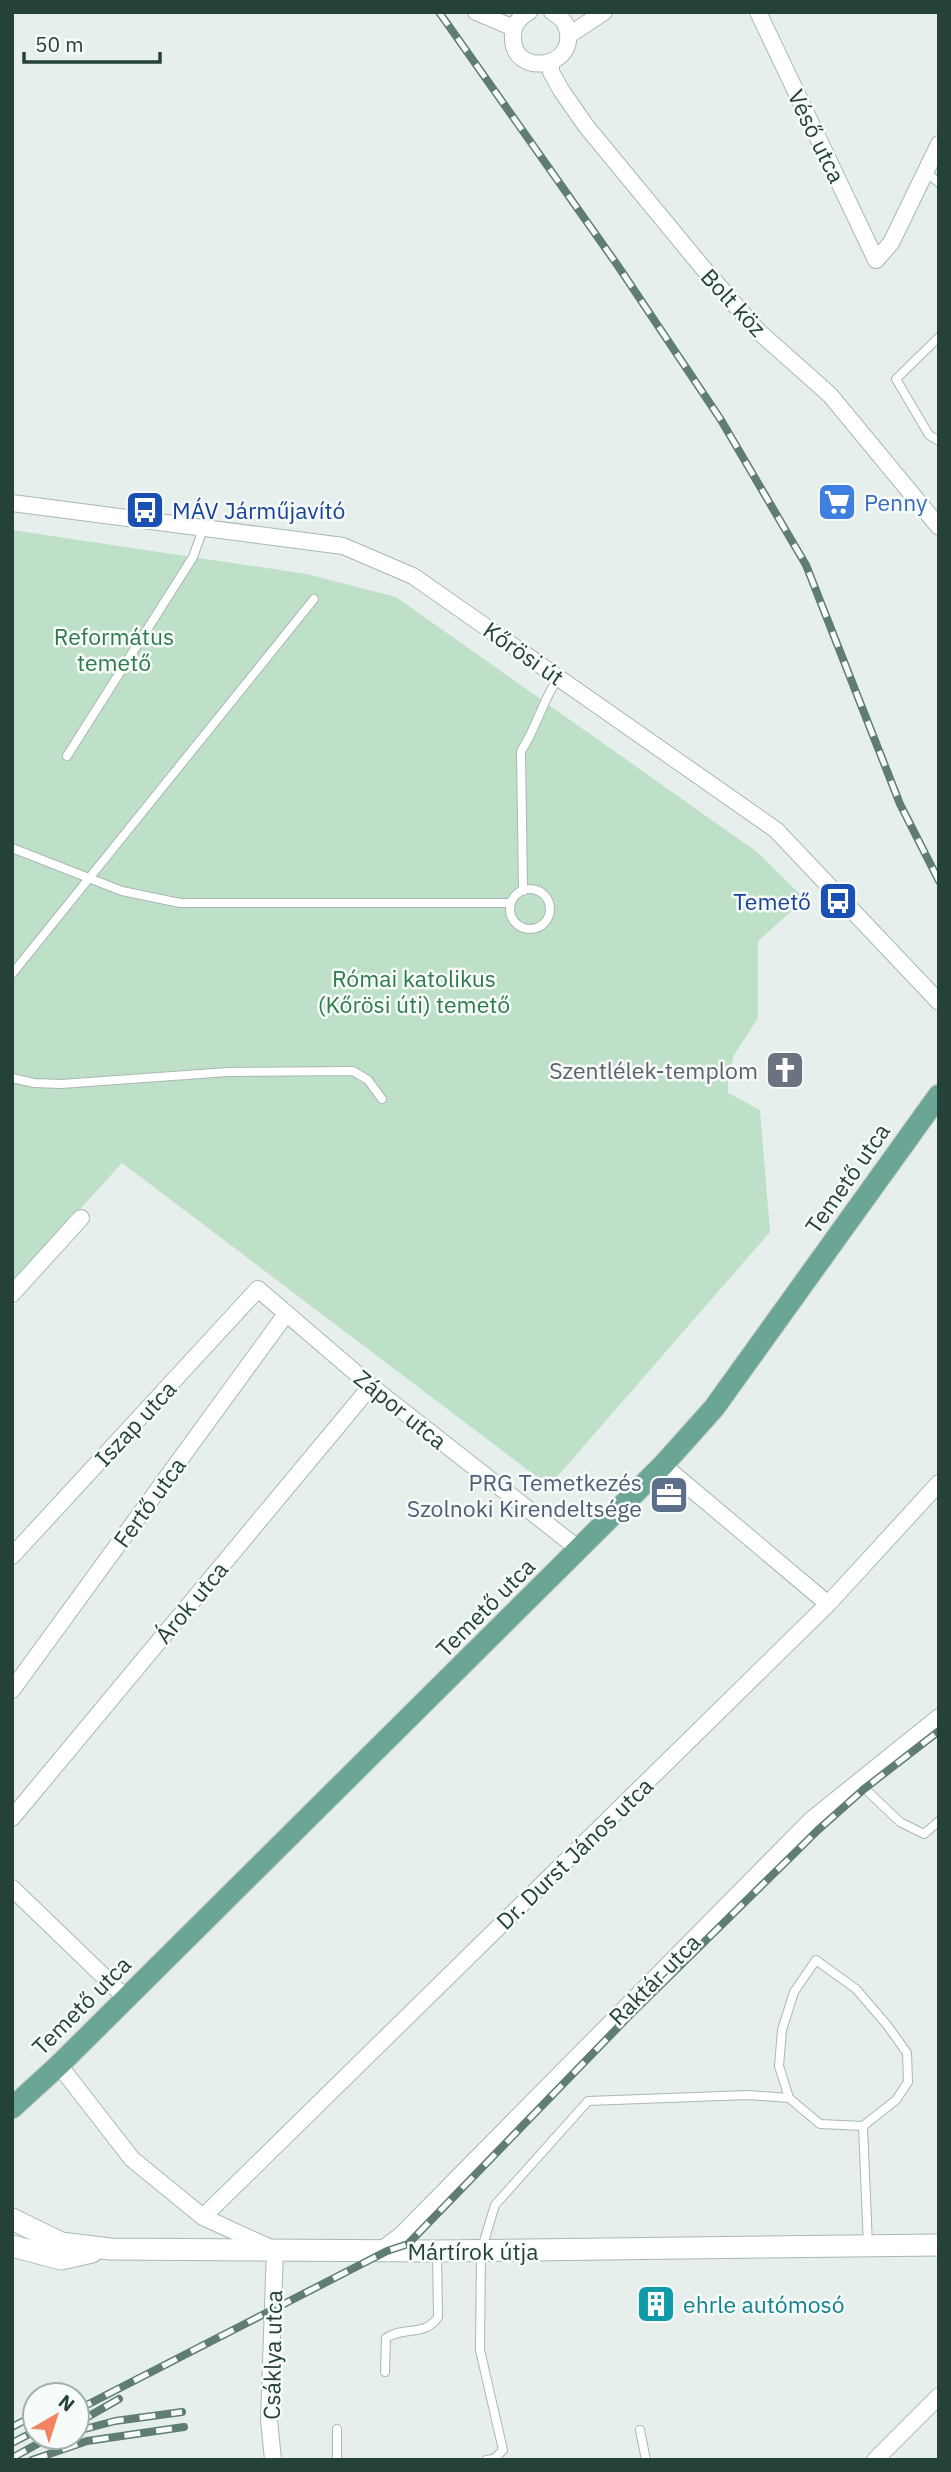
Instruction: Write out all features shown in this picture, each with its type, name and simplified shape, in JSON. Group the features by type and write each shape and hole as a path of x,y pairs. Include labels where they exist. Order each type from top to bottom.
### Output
{"main road":[{"name":"Temető utca","path":"12,2108 59,2065 663,1465 714,1408 939,1095"}],"street":[{"path":"476,12 514,28"},
{"path":"529,12 514,28 513,44 521,57 536,64 551,62 562,54 568,42 569,35 563,20 552,12"},
{"path":"569,35 604,12"},
{"name":"Véső utca","path":"758,12 876,260 891,243 925,172"},
{"name":"Bolt köz","path":"551,62 551,72 586,126 703,268 758,331 830,396 939,527"},
{"path":"925,172 939,144"},
{"name":"Kőrösi út","path":"12,503 343,546 413,576 776,830 939,1002"},
{"path":"12,1294 81,1218"},
{"name":"Zápor utca","path":"258,1289 370,1386 580,1550"},
{"name":"Iszap utca","path":"12,1556 258,1289"},
{"name":"Fertő utca","path":"12,1690 286,1314"},
{"name":"Árok utca","path":"12,1818 370,1386"},
{"path":"663,1465 828,1604"},
{"name":"Dr. Durst János utca","path":"203,2217 828,1604 939,1483"},
{"name":"Raktár utca","path":"380,2251 400,2236 811,1820 939,1717"},
{"path":"12,1888 126,1998"},
{"path":"59,2065 132,2159 203,2217 275,2250"},
{"name":"Mártírok útja","path":"12,2219 61,2243 110,2249 481,2251 939,2245"},
{"path":"12,2246 61,2259 110,2249"},
{"name":"Csáklya utca","path":"273,2460 269,2420 275,2250"},
{"path":"876,2460 939,2396"}],"lane":[{"path":"925,172 939,183"},
{"path":"939,337 896,379 929,435 939,441"},
{"path":"67,756 193,557 203,529"},
{"path":"12,974 314,599"},
{"path":"523,891 521,751 549,690 559,677"},
{"path":"12,848 122,891 180,903 511,903 523,891 535,890 545,897 549,908 544,923 529,929 517,925 511,915 511,903"},
{"path":"12,1078 34,1083 61,1084 228,1072 353,1071 368,1080 382,1098"},
{"path":"859,1783 900,1822 924,1833 939,1821"},
{"path":"816,1960 856,1989 907,2053 908,2081 896,2100 863,2126 820,2124 789,2098 779,2066 782,2030 793,1992 816,1960"},
{"path":"486,2460 494,2459 503,2449 480,2350 481,2251 495,2205 589,2101 748,2095 789,2098"},
{"path":"863,2126 869,2246"},
{"path":"385,2372 386,2338 395,2332 424,2330 432,2326 438,2318 437,2251"},
{"path":"337,2429 337,2460"},
{"path":"640,2430 646,2460"}],"green space":[{"name":"Római katolikus (Kőrösi úti) temető","path":"12,530 307,574 396,597 757,852 805,899 758,941 758,1018 734,1055 728,1077 728,1093 760,1110 770,1232 549,1486 122,1163 12,1284"}],"railway":[{"path":"439,12 618,266 721,420 806,565 900,804 939,881"},
{"path":"91,2403 387,2251 408,2244 629,2016 818,1830 864,1789 939,1731"},
{"path":"91,2415 119,2399"},
{"path":"91,2427 115,2421 182,2412"},
{"path":"12,2427 21,2422"},
{"path":"32,2460 87,2441 184,2427"},
{"path":"12,2443 21,2438"},
{"path":"12,2458 25,2451"}],"place":[{"name":"Penny","path":"837,502"},
{"name":"MÁV Járműjavító","path":"145,510"},
{"name":"Temető","path":"838,901"},
{"name":"Szentlélek-templom","path":"785,1070"},
{"name":"PRG Temetkezés Szolnoki Kirendeltsége","path":"669,1495"},
{"name":"ehrle autómosó","path":"656,2304"}],"park label":[{"name":"Református temető","path":"114,649"}]}
